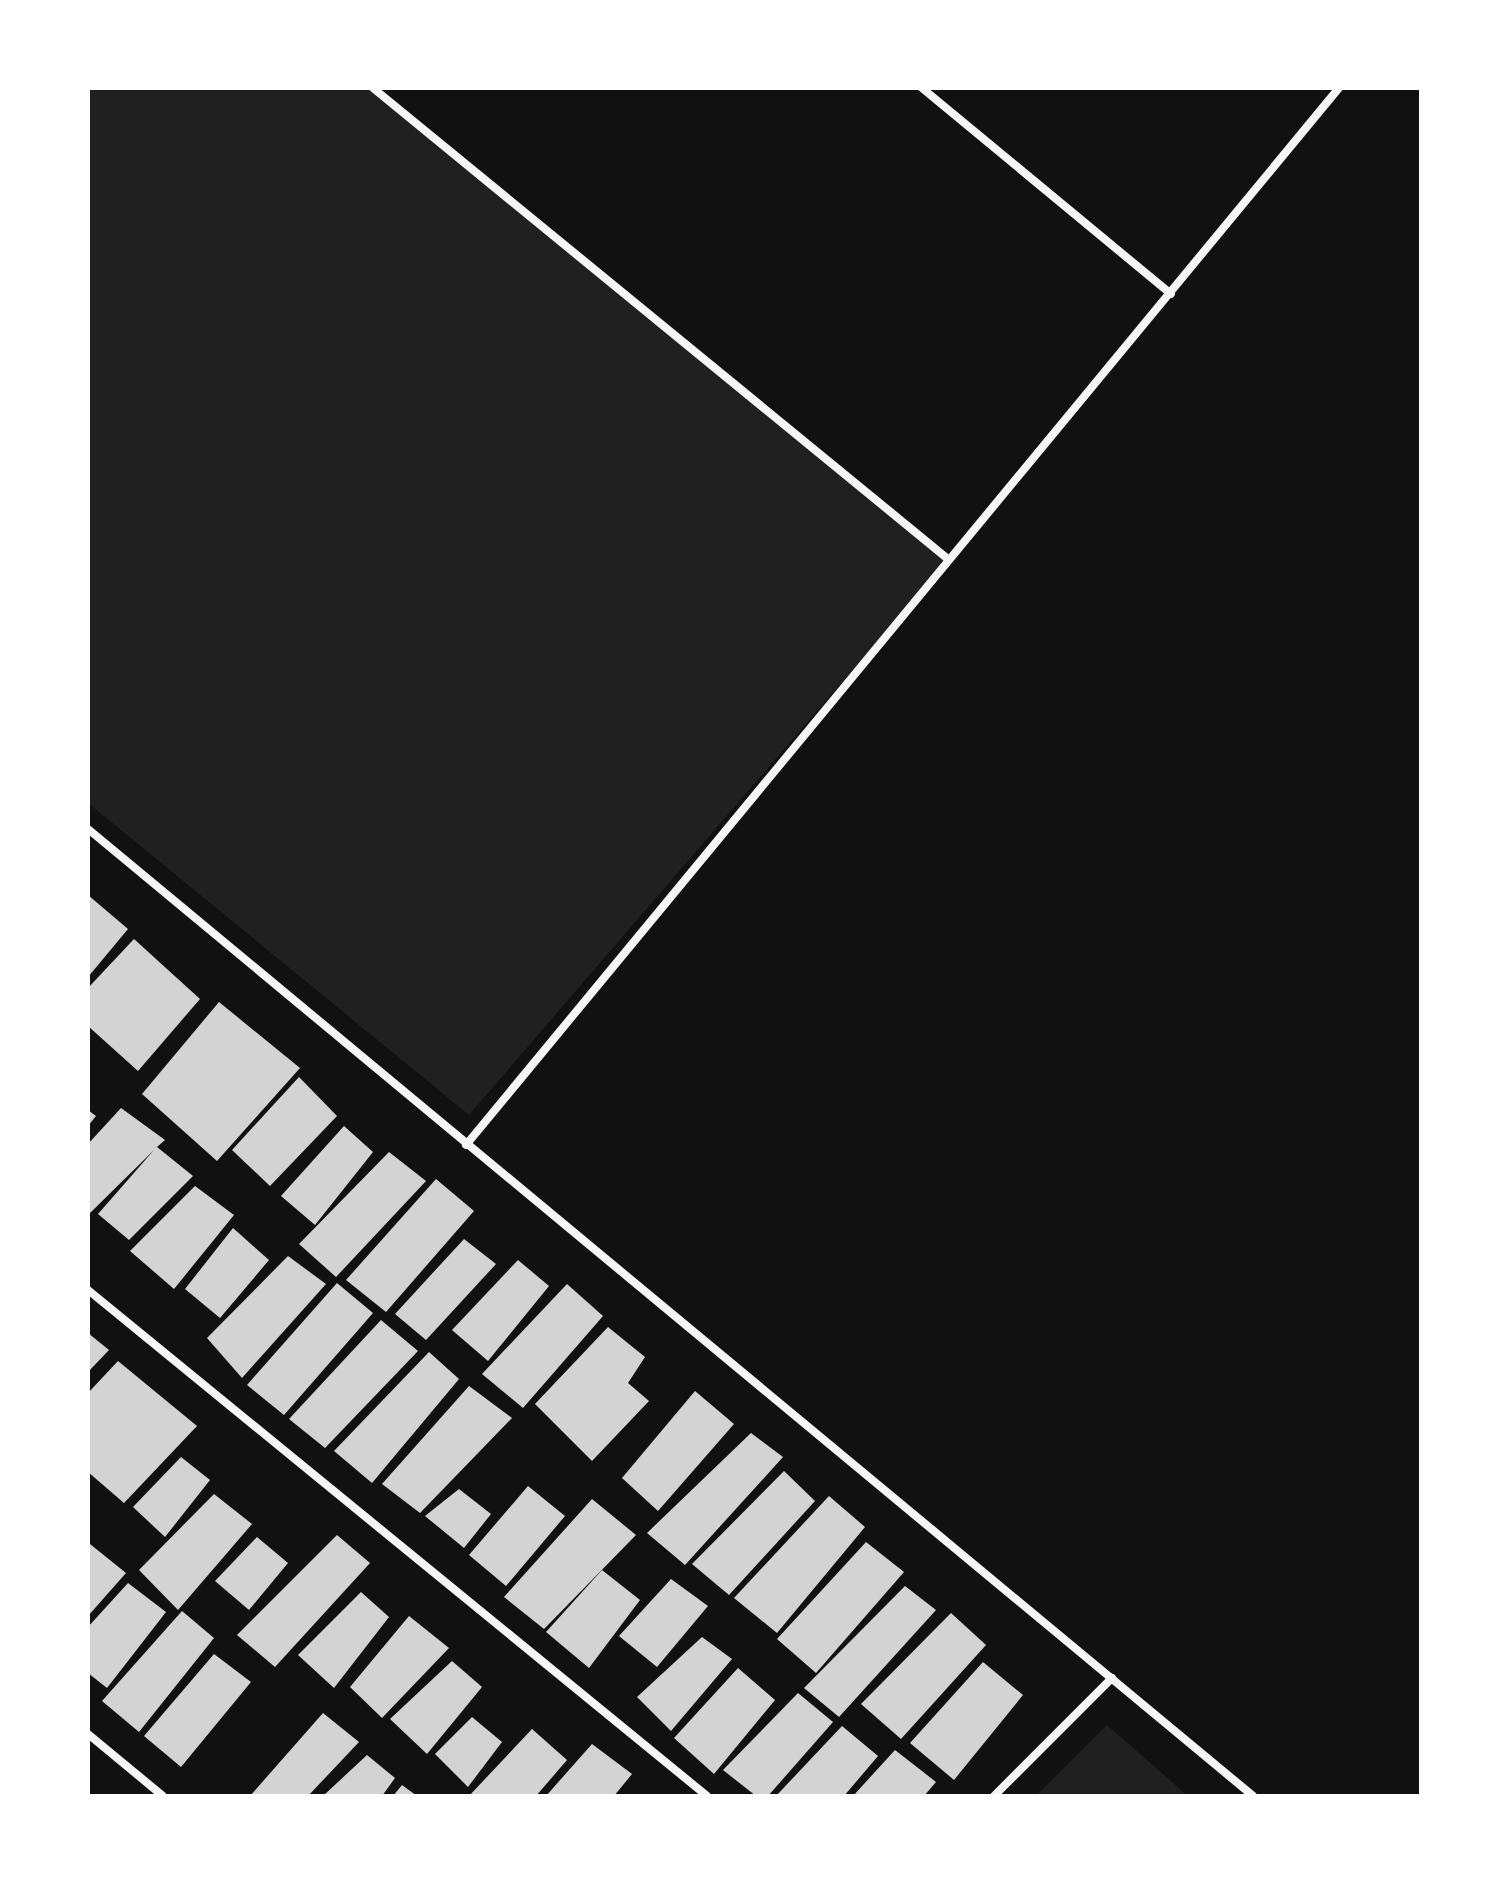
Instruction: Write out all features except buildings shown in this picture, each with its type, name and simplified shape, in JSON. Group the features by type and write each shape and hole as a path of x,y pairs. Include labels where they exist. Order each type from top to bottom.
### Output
{"street":[{"path":"373,88 948,559"},
{"path":"922,88 1171,294"},
{"path":"466,1145 1339,88"},
{"path":"88,829 1253,1796"},
{"path":"88,1290 707,1796"},
{"path":"994,1796 1112,1678"},
{"path":"88,1734 163,1796"}],"shaded area":[{"path":"88,88 373,88 948,559 469,1115 88,803"},
{"path":"1107,1725 1188,1796 1036,1796"}]}
